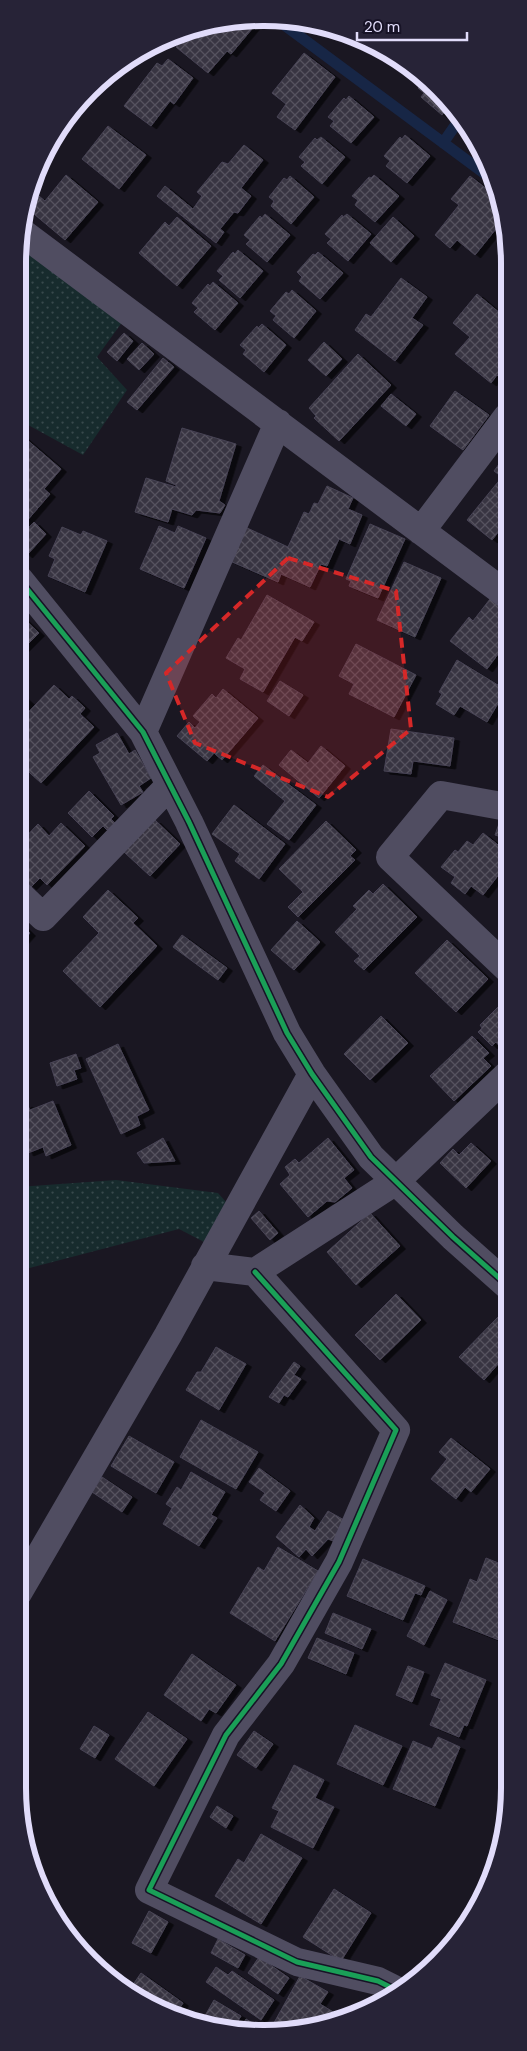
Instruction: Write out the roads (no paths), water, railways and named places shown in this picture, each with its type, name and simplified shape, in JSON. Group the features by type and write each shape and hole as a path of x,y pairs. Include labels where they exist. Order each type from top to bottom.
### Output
{"street":[{"path":"28,237 501,591"},
{"path":"143,732 278,423"},
{"path":"420,531 501,425"},
{"path":"26,588 143,732 170,785 287,1034 312,1074 371,1157 453,1237 501,1280"},
{"path":"26,901 43,917 170,785"},
{"path":"501,806 441,795 390,858 501,962"},
{"path":"26,1579 168,1335 312,1074"},
{"path":"205,1266 255,1272 396,1181 501,1081"},
{"path":"255,1272 396,1430 339,1562 281,1664 226,1735 149,1890 297,1962 378,1981 391,1987"}],"waterway":[{"path":"288,28 482,172"},
{"path":"443,143 456,125"}]}
